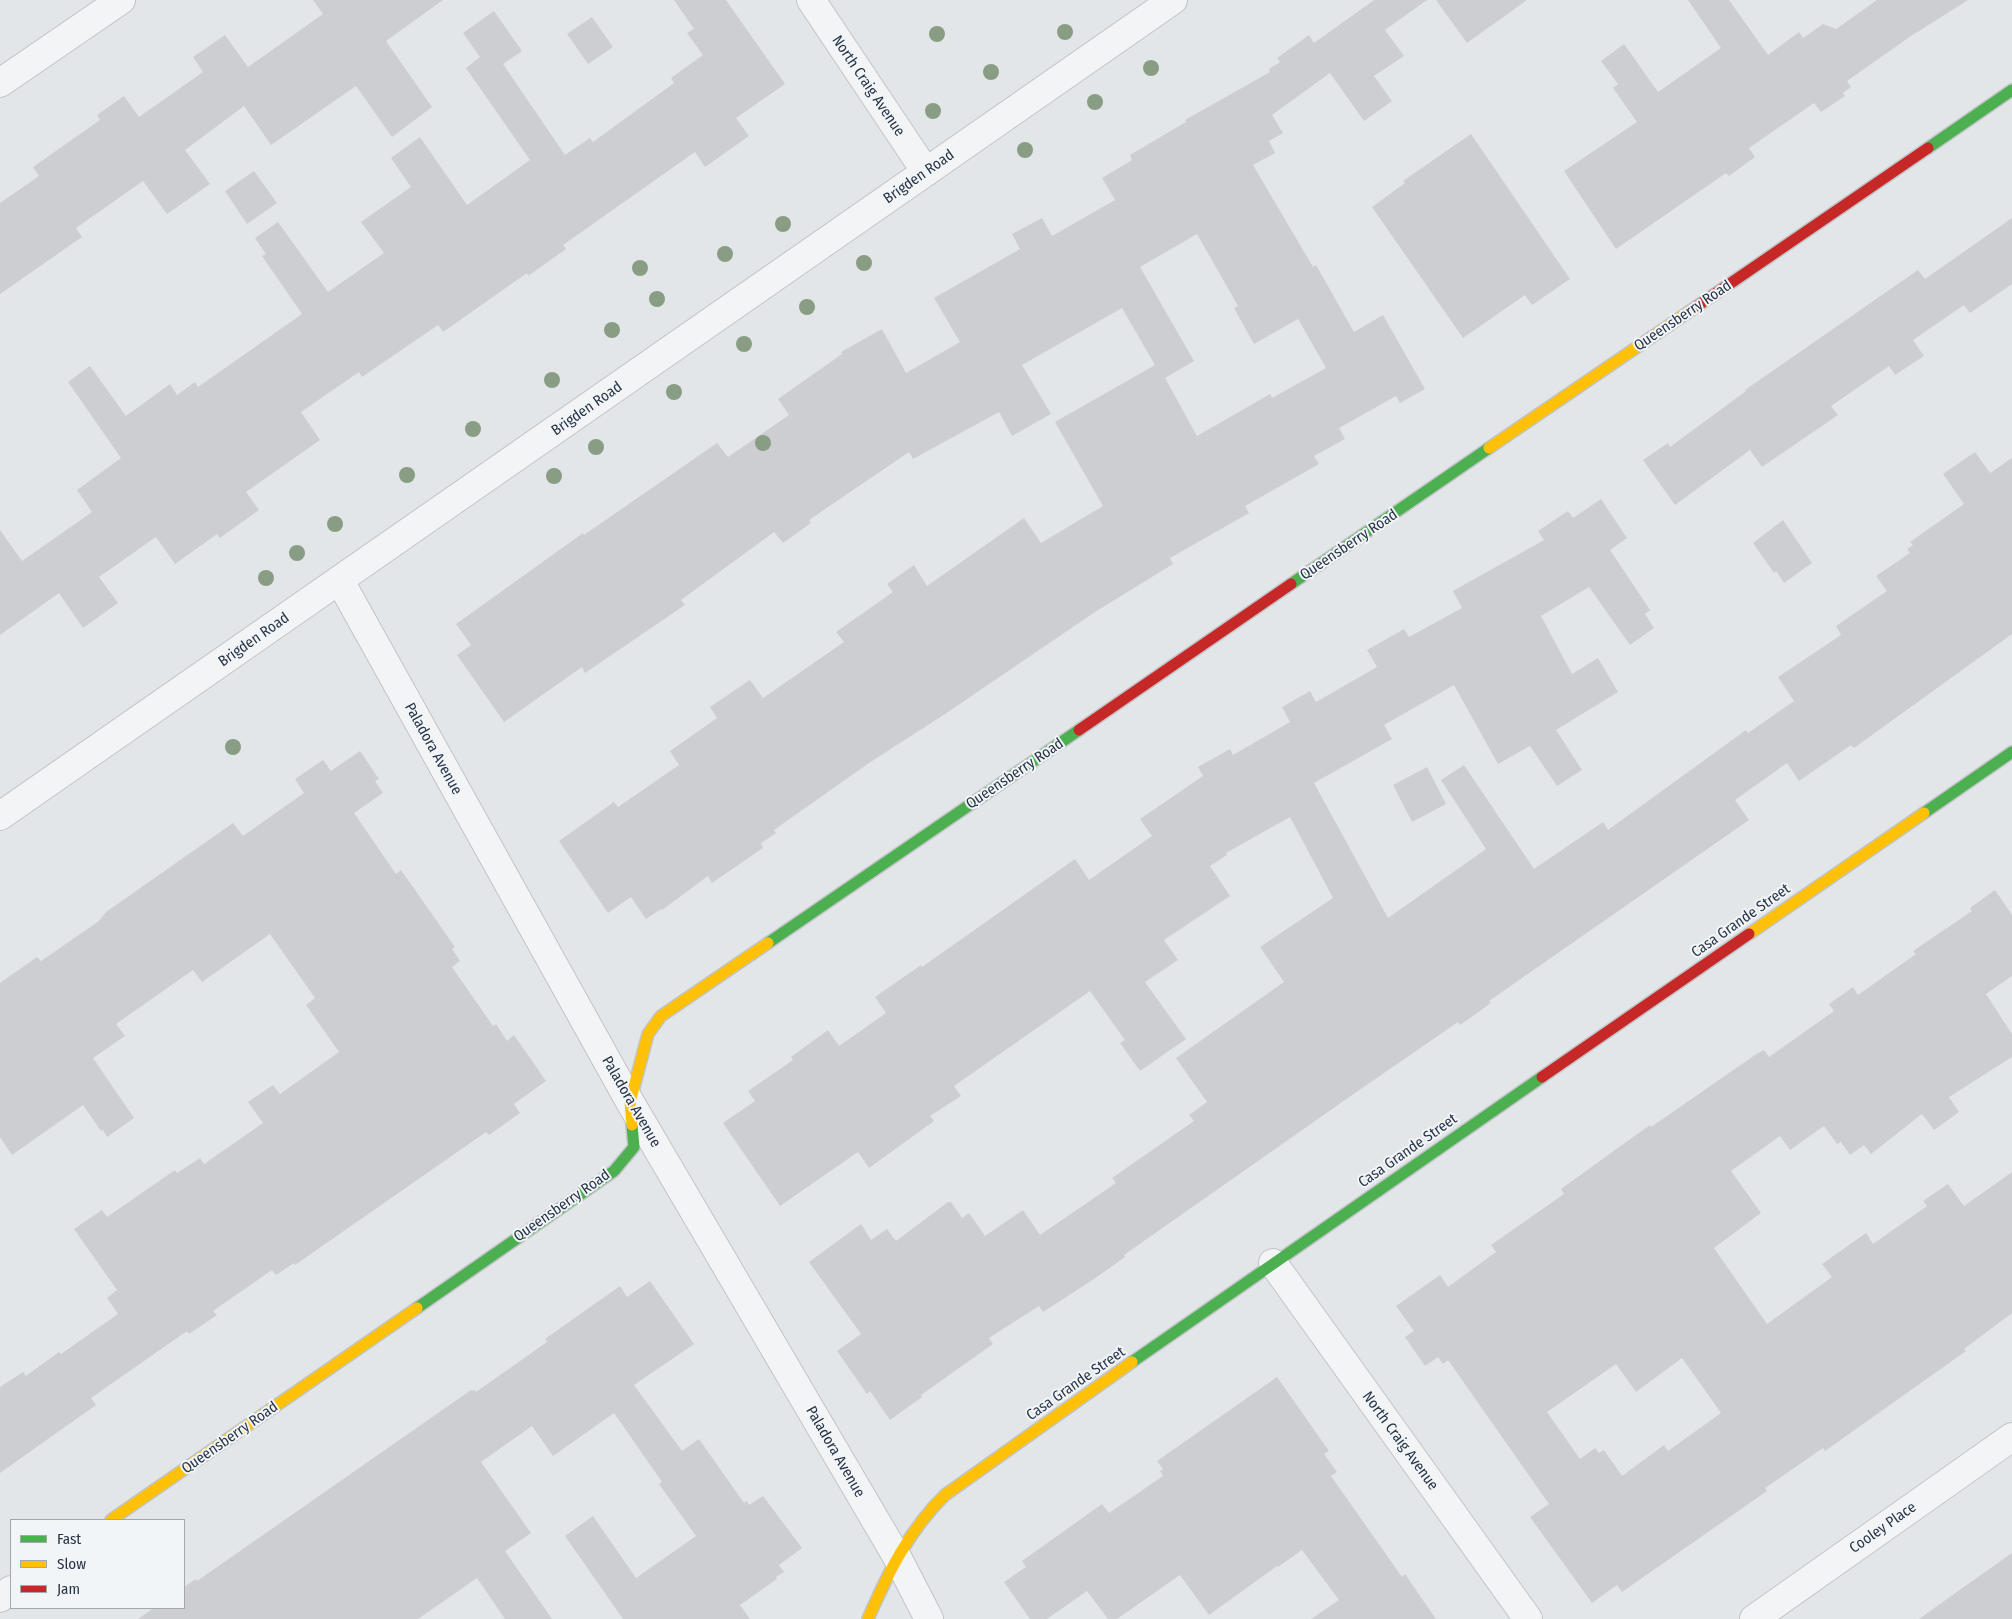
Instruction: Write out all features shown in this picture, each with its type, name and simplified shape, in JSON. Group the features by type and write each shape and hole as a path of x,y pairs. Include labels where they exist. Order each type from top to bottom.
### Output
{"street":[{"path":"0,83 121,0"},
{"name":"North Craig Avenue","path":"811,0 926,172"},
{"name":"Brigden Road","path":"0,816 1173,0"},
{"name":"Queensberry Road","path":"112,1519 614,1171 634,1147 630,1102 648,1034 661,1016 2012,90"},
{"name":"Paladora Avenue","path":"340,581 630,1102 897,1557 929,1619"},
{"name":"Casa Grande Street","path":"868,1619 897,1557 930,1508 945,1495 1273,1263 2012,752"},
{"name":"North Craig Avenue","path":"1273,1263 1528,1619"},
{"name":"Cooley Place","path":"1754,1619 2012,1437"}],"building":[{"path":"313,0 443,0 386,41 432,107 392,137 356,86 271,145 244,106 185,150 210,184 167,214 143,181 76,228 82,237 0,294 0,203 39,176 33,167 100,120 97,115 124,96 139,117 203,72 193,57 225,35 248,67 323,14"},
{"path":"674,0 726,0 785,84 736,118 749,136 705,167 695,152 563,245 566,249 528,276 527,273 443,332 438,325 362,377 359,372 301,412 320,440 246,492 259,510 220,538 217,534 175,564 156,537 99,577 118,603 83,628 59,593 0,635 0,530 22,561 92,512 77,490 121,458 68,382 90,366 126,416 170,384 177,395 195,382 198,387 302,314 262,256 266,254 255,238 278,222 328,292 384,253 361,222 411,187 391,158 420,137 467,205 530,160 466,68 480,57 463,33 494,11 522,51 503,64 565,155 590,138 593,142 674,83 671,78 703,55 687,33 694,29"},
{"path":"1374,0 1427,0 1385,30 1404,56 1374,76 1392,101 1364,121 1330,73 1272,115 1283,133 1269,141 1275,153 1253,165 1313,267 1316,265 1354,332 1383,315 1425,389 1400,403 1396,396 1339,428 1345,439 1314,456 1319,464 1245,506 1249,513 1170,558 1173,564 1095,612 869,763 774,830 776,833 761,843 763,848 712,883 708,876 662,910 646,919 631,897 608,913 559,841 614,802 618,807 679,765 670,751 717,718 710,707 750,680 763,698 844,642 836,632 893,592 887,584 914,565 927,586 1024,518 1041,543 1103,506 1055,422 1155,365 1122,308 1022,365 1051,414 1012,436 999,412 913,459 909,452 809,520 811,523 783,543 774,532 681,600 685,605 585,673 582,667 504,722 457,655 471,645 456,624 583,533 584,535 717,443 728,457 789,415 778,399 842,354 841,352 882,329 906,373 960,342 934,298 1020,249 1012,234 1042,218 1052,236 1115,200 1102,178 1132,160 1130,155 1186,122 1185,120 1270,72 1269,69 1280,62 1277,58 1309,35 1314,43","holes":["1197,234 1238,306 1234,308 1254,344 1298,319 1326,368 1272,398 1270,394 1197,436 1165,378 1194,361 1140,267"]},
{"path":"1436,0 1527,0 1467,43"},
{"path":"1688,0 1729,0 1768,55 1799,32 1803,38 1823,24 1836,29 1877,0 1968,0 1911,36 1847,81 1851,87 1843,93 1845,96 1821,112 1814,103 1749,148 1755,157 1729,176 1726,173 1616,249 1564,171 1637,122 1613,88 1618,84 1601,61 1624,44 1658,92 1721,48"},
{"path":"592,17 613,47 588,64 567,34"},
{"path":"1471,134 1570,279 1532,305 1525,295 1463,338 1372,207 1405,183 1403,181"},
{"path":"254,171 277,203 247,224 225,191"},
{"path":"2012,218 2012,284 1970,313 1964,305 1913,340 1924,356 1895,375 1889,366 1831,406 1838,415 1762,467 1750,450 1675,505 1643,460 1668,443 1670,447 1745,390 1918,270 1925,279"},
{"path":"1975,452 1990,473 2012,458 2012,634 1854,748 1851,745 1799,781 1787,763 1735,800 1749,820 1489,1001 1491,1003 1460,1025 1458,1022 1355,1093 1124,1255 1125,1257 1094,1279 1043,1312 1039,1306 989,1338 993,1344 921,1395 922,1397 890,1420 870,1391 867,1394 837,1351 861,1334 809,1262 861,1224 871,1240 887,1229 896,1241 948,1202 951,1202 962,1218 969,1213 985,1236 1023,1210 1040,1235 1116,1183 1112,1178 1194,1121 1189,1115 1207,1102 1176,1058 1284,982 1260,947 1333,898 1290,817 1226,853 1227,855 1210,866 1230,896 1164,940 1178,960 1145,982 1186,1039 1140,1071 1120,1043 1125,1040 1090,991 954,1086 961,1096 930,1116 934,1121 869,1168 858,1152 780,1206 723,1123 755,1101 748,1091 793,1060 791,1057 828,1030 839,1046 886,1013 875,997 921,965 922,967 1075,859 1089,880 1152,836 1140,819 1203,776 1198,767 1230,749 1233,755 1290,722 1282,707 1310,691 1316,702 1377,667 1367,650 1404,629 1409,637 1462,608 1453,591 1544,540 1538,531 1568,511 1573,518 1601,499 1627,538 1610,550 1650,610 1645,614 1654,628 1630,645 1589,587 1541,616 1572,674 1598,658 1618,692 1556,730 1582,770 1557,786 1530,746 1498,764 1454,685 1384,725 1392,739 1314,783 1388,918 1486,849 1441,780 1464,765 1534,869 1603,822 1608,830 1746,730 1748,733 1794,701 1778,677 1841,635 1836,626 1887,591 1876,576 1910,553 1907,549 1913,545 1910,542 1964,504 1943,474"},
{"path":"1783,520 1812,563 1784,583 1776,571 1774,573 1753,543"},
{"path":"360,751 379,779 375,781 383,793 354,813 396,874 401,870 455,947 452,949 460,961 452,967 493,1026 496,1024 507,1041 514,1035 546,1081 514,1104 520,1113 489,1135 486,1132 295,1265 294,1263 276,1275 272,1270 213,1311 217,1315 189,1334 187,1331 91,1398 96,1405 0,1473 0,1387 23,1372 26,1376 118,1314 107,1298 117,1290 74,1229 102,1210 107,1217 175,1170 177,1173 200,1158 204,1164 263,1123 248,1102 273,1085 280,1094 339,1052 306,1005 315,998 270,934 202,982 193,970 116,1024 125,1036 93,1058 134,1118 107,1137 83,1105 12,1155 0,1137 0,983 37,957 41,961 99,921 106,912 233,823 243,836 304,793 295,779 323,760 331,771"},
{"path":"1427,767 1446,804 1412,822 1393,785"},
{"path":"1995,890 2012,915 2012,976 1986,994 2012,1034 2012,1057 1949,1097 1959,1112 1934,1130 1922,1114 1871,1154 1864,1145 1850,1155 1841,1142 1837,1144 1824,1126 1790,1150 1780,1136 1731,1171 1761,1213 1714,1248 1767,1324 1832,1277 1822,1264 1866,1233 1873,1244 1927,1206 1923,1201 1948,1184 1964,1206 2012,1172 2012,1313 1964,1349 1966,1351 1825,1451 1823,1448 1765,1488 1767,1491 1622,1592 1617,1585 1592,1603 1530,1517 1549,1504 1448,1360 1443,1364 1438,1357 1425,1366 1405,1337 1414,1331 1396,1306 1440,1275 1448,1287 1496,1252 1491,1245 1564,1194 1561,1189 1650,1125 1651,1127 1755,1055 1764,1050 1769,1057 1834,1011 1829,1004 1853,987 1858,995 1916,954 1913,951 1972,911 1970,908","holes":["1682,1358 1721,1413 1668,1451 1664,1445 1622,1476 1604,1450 1599,1453 1595,1448 1580,1459 1547,1412 1616,1364 1636,1392"]},
{"path":"650,1281 694,1344 634,1385 682,1451 699,1439 744,1503 747,1501 749,1505 763,1496 802,1548 779,1565 784,1572 776,1577 777,1579 740,1605 750,1619 623,1619 565,1536 593,1516 636,1578 696,1536 659,1484 662,1482 614,1413 553,1456 532,1426 481,1462 531,1533 505,1551 552,1619 505,1619 477,1578 418,1619 138,1619 153,1609 185,1609 185,1586 196,1579 197,1581 471,1390 476,1392 547,1342 545,1339 620,1286 627,1297"},
{"path":"1277,1377 1329,1451 1324,1454 1337,1472 1331,1476 1402,1577 1405,1574 1436,1619 1311,1619 1339,1600 1302,1550 1209,1615 1180,1575 1117,1619 1108,1619 1087,1591 1047,1619 1030,1619 1004,1582 1026,1567 1022,1561 1102,1504 1109,1513 1163,1476 1160,1471 1163,1469 1157,1461"},
{"path":"2012,1553 2012,1619 1919,1619 1961,1589"}],"traffic: fast":[{"path":"1928,148 2012,90"},
{"path":"1291,584 1489,448"},
{"path":"768,943 1079,730"},
{"path":"1924,813 2012,752"},
{"path":"1132,1362 1542,1077"},
{"path":"417,1308 614,1171 634,1147 632,1125"}],"traffic: slow":[{"path":"1489,448 1690,311"},
{"path":"1749,934 1924,813"},
{"path":"632,1125 630,1102 648,1034 661,1016 768,943"},
{"path":"112,1519 417,1308"},
{"path":"868,1619 883,1585 910,1537 932,1508 945,1495 1132,1362"}],"traffic: jam":[{"path":"1690,311 1928,148"},
{"path":"1079,730 1291,584"},
{"path":"1542,1077 1749,934"}]}
